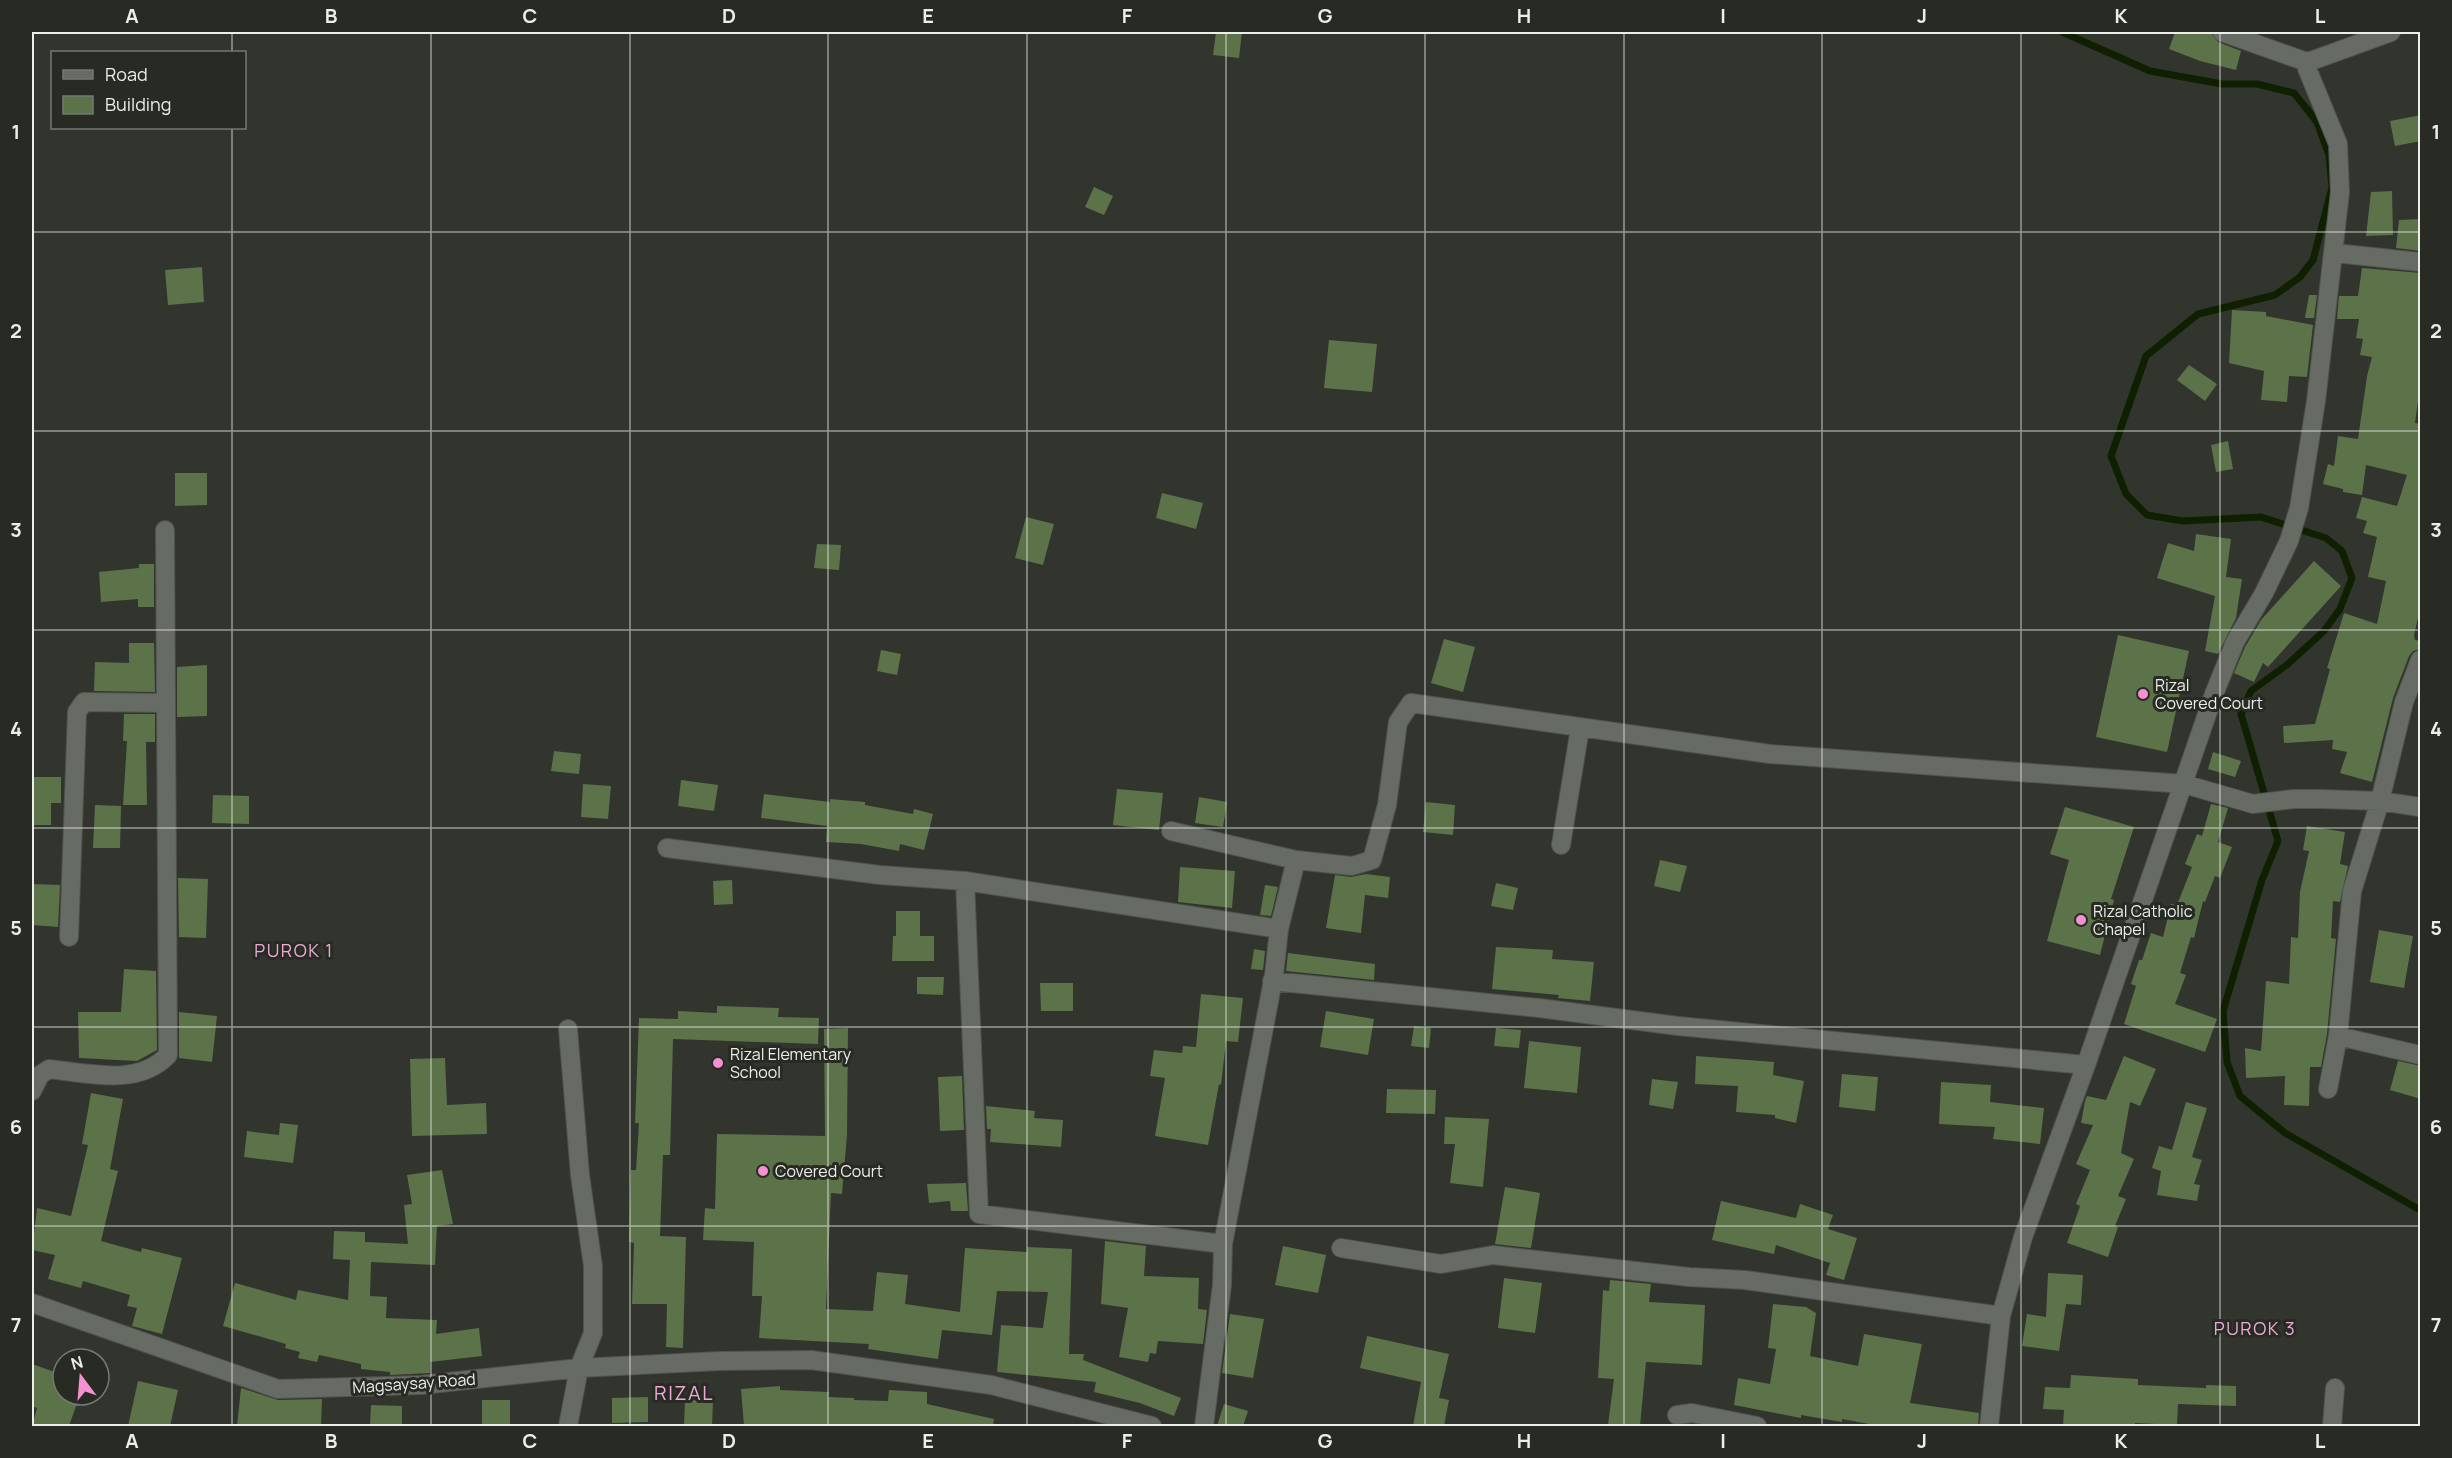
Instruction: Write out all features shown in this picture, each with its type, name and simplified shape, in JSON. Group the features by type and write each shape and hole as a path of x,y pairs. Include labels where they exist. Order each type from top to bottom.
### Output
{"street":[{"path":"2222,32 2304,61 2311,61 2391,32"},
{"path":"1989,1426 2001,1316 2023,1237 2086,1065 2214,694 2235,642 2264,593 2289,541 2300,508 2335,253 2340,192 2338,144 2304,61"},
{"path":"2335,253 2421,262"},
{"path":"32,1091 40,1075 49,1069 119,1077 157,1067 168,1056 165,530"},
{"path":"2328,1089 2338,1036 2352,891 2380,801 2404,702 2421,660"},
{"path":"69,937 77,712 84,702 165,703"},
{"path":"1171,831 1296,860 1352,866 1372,860 1388,806 1398,722 1411,703 1770,754 2184,784 2253,804 2293,799 2380,801 2421,807"},
{"path":"1561,845 1580,728"},
{"path":"667,848 880,875 965,881 1279,929"},
{"path":"1204,1426 1222,1285 1223,1244 1272,981 1279,929 1296,860"},
{"path":"965,881 979,1214 1223,1244"},
{"path":"1272,981 1539,1008 1678,1026 2086,1065"},
{"path":"568,1029 580,1176 593,1266 593,1333 579,1368 568,1426"},
{"path":"2338,1036 2421,1055"},
{"path":"1341,1248 1441,1264 1493,1255 1689,1277 1745,1280 2001,1316"},
{"name":"Magsaysay Road","path":"32,1303 278,1389 421,1385 579,1368 719,1361 811,1360 991,1385 1152,1426"},
{"path":"2332,1426 2335,1388"},
{"path":"1677,1415 1692,1413 1757,1426"}],"building":[{"path":"1216,32 1242,32 1239,58 1213,55"},
{"path":"2175,32 2211,33 2218,42 2241,51 2236,70 2200,61 2169,49"},
{"path":"2421,115 2421,141 2395,146 2390,121"},
{"path":"1094,187 1113,196 1104,215 1085,207"},
{"path":"2392,191 2393,235 2366,236 2371,192"},
{"path":"2421,219 2421,251 2396,248 2399,220"},
{"path":"202,267 204,302 168,305 165,270"},
{"path":"2362,268 2421,273 2421,379 2415,423 2421,424 2421,605 2414,635 2415,640 2421,641 2421,649 2413,651 2409,656 2393,698 2372,782 2340,773 2347,752 2332,749 2333,740 2284,743 2283,726 2315,724 2330,669 2327,668 2344,613 2377,624 2386,581 2368,577 2377,537 2363,533 2367,521 2356,518 2362,497 2397,506 2407,475 2366,465 2362,495 2343,492 2343,489 2323,484 2328,464 2334,466 2338,436 2358,439 2372,357 2360,355 2363,339 2356,338 2359,319 2337,319 2339,296 2358,296"},
{"path":"2309,295 2317,295 2314,318 2305,318"},
{"path":"2232,310 2266,312 2266,316 2313,325 2307,377 2289,376 2287,402 2261,400 2264,371 2229,363"},
{"path":"1329,340 1377,344 1372,392 1324,388"},
{"path":"2189,365 2217,384 2205,401 2177,380"},
{"path":"2228,441 2233,469 2216,472 2211,445"},
{"path":"175,473 207,473 207,505 175,506"},
{"path":"1162,493 1203,503 1196,529 1156,518"},
{"path":"1026,517 1054,524 1043,565 1015,558"},
{"path":"2196,534 2231,539 2226,577 2242,579 2236,618 2218,654 2205,651 2215,596 2157,578 2168,543 2194,551"},
{"path":"817,544 841,545 839,570 814,568"},
{"path":"2314,561 2341,586 2268,667 2263,663 2254,682 2234,673 2245,647 2261,620"},
{"path":"139,564 154,564 154,607 138,607 138,599 101,602 99,572 139,568"},
{"name":"Rizal Covered Court","path":"2118,635 2189,651 2167,752 2096,737"},
{"path":"1444,639 1475,647 1463,692 1431,683"},
{"path":"129,643 154,643 155,692 94,691 95,662 129,663"},
{"path":"881,650 901,654 897,675 877,671"},
{"path":"207,665 207,716 177,717 177,667"},
{"path":"124,714 155,714 155,742 146,742 147,805 123,805 127,741 123,741"},
{"path":"554,751 581,754 579,774 551,771"},
{"path":"2213,752 2241,761 2235,777 2208,769"},
{"path":"32,777 61,777 61,803 51,803 51,825 32,825"},
{"path":"681,780 718,785 714,811 678,806"},
{"path":"583,784 611,786 608,819 581,817"},
{"path":"1117,789 1163,793 1159,830 1113,825"},
{"path":"764,794 830,802 830,799 865,802 865,805 913,814 914,809 933,814 924,850 900,844 899,851 861,844 826,842 827,826 761,818"},
{"path":"213,795 249,796 249,824 212,823"},
{"path":"1199,797 1227,802 1223,827 1195,823"},
{"path":"1426,802 1455,805 1453,835 1423,832"},
{"path":"2211,804 2228,808 2218,842 2232,847 2220,878 2215,876 2205,902 2203,901 2194,938 2191,937 2180,973 2186,975 2175,1004 2217,1019 2205,1052 2124,1024 2136,986 2131,984 2139,960 2142,960 2151,933 2163,937 2171,904 2177,905 2192,867 2185,864 2197,834 2202,836"},
{"path":"95,805 121,806 120,848 93,848"},
{"path":"2065,807 2134,827 2111,899 2114,900 2100,955 2047,941 2069,860 2050,854"},
{"path":"2307,826 2345,832 2340,864 2348,866 2340,902 2333,901 2331,938 2336,939 2327,1034 2321,1067 2310,1067 2309,1106 2284,1105 2285,1076 2246,1078 2245,1048 2261,1051 2266,981 2289,984 2291,937 2298,938 2300,892 2309,851 2303,850"},
{"path":"1660,860 1687,866 1680,892 1654,886"},
{"path":"1180,867 1235,871 1232,908 1178,902"},
{"path":"1366,874 1390,877 1388,898 1365,895 1361,933 1326,928 1335,875 1351,877"},
{"path":"178,878 208,879 206,938 179,937"},
{"path":"732,880 733,904 714,905 713,881"},
{"path":"1496,883 1518,888 1513,910 1491,906"},
{"path":"32,884 60,885 58,927 32,925"},
{"path":"1265,885 1278,887 1271,916 1260,915"},
{"path":"896,911 920,911 920,936 934,936 934,961 892,961 893,936 896,936"},
{"path":"2379,930 2413,936 2404,988 2370,982"},
{"path":"1496,947 1553,950 1552,959 1594,962 1590,1001 1558,998 1559,995 1492,989"},
{"path":"1254,949 1265,951 1263,970 1251,969"},
{"path":"1288,953 1375,964 1374,980 1286,971"},
{"path":"124,969 156,971 157,1050 137,1061 79,1058 78,1012 121,1012"},
{"path":"917,977 944,977 943,995 917,994"},
{"path":"1040,983 1073,983 1073,1011 1041,1011"},
{"path":"1201,994 1243,998 1238,1042 1226,1041 1221,1085 1219,1084 1208,1145 1155,1136 1165,1078 1150,1076 1154,1050 1182,1053 1183,1046 1196,1047"},
{"path":"717,1006 779,1008 778,1017 819,1018 818,1044 673,1039 670,1155 663,1155 660,1236 686,1237 683,1348 666,1347 667,1304 632,1304 634,1243 629,1242 631,1170 636,1170 639,1123 635,1123 639,1018 678,1019 678,1011 717,1013"},
{"path":"1326,1011 1374,1019 1368,1055 1320,1047"},
{"path":"179,1012 217,1016 212,1062 179,1058"},
{"path":"1414,1026 1431,1028 1429,1048 1411,1046"},
{"path":"848,1028 847,1135 842,1194 831,1193 826,1309 873,1311 877,1272 908,1275 905,1304 960,1312 965,1248 1027,1252 1027,1247 1072,1249 1069,1354 1084,1354 1083,1360 1181,1398 1174,1416 1140,1403 1094,1392 1096,1382 997,1372 1001,1325 1043,1328 1048,1292 997,1291 992,1335 942,1330 938,1359 868,1349 869,1344 759,1338 762,1296 752,1296 754,1242 703,1240 705,1208 715,1209 717,1134 825,1136 824,1029"},
{"path":"1496,1028 1521,1030 1519,1048 1494,1046"},
{"path":"1529,1041 1581,1047 1577,1093 1524,1088"},
{"path":"1696,1056 1774,1062 1773,1075 1804,1081 1796,1123 1775,1118 1775,1115 1736,1112 1738,1086 1695,1084"},
{"path":"2124,1056 2156,1069 2140,1106 2130,1102 2121,1153 2134,1159 2118,1196 2126,1199 2115,1226 2118,1227 2108,1257 2067,1243 2080,1206 2076,1204 2090,1170 2076,1164 2093,1125 2081,1123 2085,1101 2087,1096 2106,1100"},
{"path":"445,1058 447,1105 486,1103 487,1134 412,1136 410,1059"},
{"path":"2398,1061 2421,1066 2421,1099 2390,1090"},
{"path":"1842,1074 1878,1077 1875,1111 1839,1107"},
{"path":"962,1076 964,1130 940,1131 938,1077"},
{"path":"1652,1079 1678,1082 1673,1109 1649,1105"},
{"path":"1941,1082 1991,1085 1990,1102 2044,1108 2040,1144 1993,1139 1995,1127 1939,1124"},
{"path":"1387,1089 1436,1090 1435,1114 1386,1113"},
{"path":"91,1093 123,1099 110,1169 118,1171 101,1241 141,1252 142,1248 182,1258 162,1334 132,1326 137,1308 127,1306 130,1295 83,1281 81,1288 48,1279 55,1255 32,1250 37,1208 71,1216 88,1145 82,1144"},
{"path":"2186,1102 2207,1108 2192,1157 2202,1160 2194,1184 2200,1185 2197,1201 2157,1195 2161,1171 2152,1168 2159,1146 2172,1150"},
{"path":"986,1106 1035,1111 1034,1118 1063,1120 1061,1147 990,1142 991,1129 987,1129"},
{"path":"1445,1117 1489,1119 1483,1187 1450,1183 1455,1144 1444,1144"},
{"path":"280,1123 298,1125 293,1163 244,1157 247,1131 279,1135"},
{"path":"442,1170 453,1224 437,1226 435,1265 371,1262 370,1296 387,1297 386,1318 437,1320 436,1334 479,1328 482,1356 430,1362 430,1373 390,1375 390,1372 361,1369 361,1364 319,1355 317,1362 298,1358 300,1352 285,1348 286,1344 223,1326 235,1283 296,1300 298,1290 348,1300 350,1260 333,1259 334,1231 365,1232 365,1242 408,1244 404,1205 412,1204 407,1175"},
{"path":"966,1183 968,1211 951,1211 950,1201 929,1203 927,1184"},
{"path":"1505,1187 1540,1193 1531,1248 1495,1244"},
{"path":"1721,1201 1796,1218 1800,1204 1833,1215 1828,1229 1857,1238 1844,1280 1826,1275 1830,1263 1776,1245 1774,1254 1712,1240"},
{"path":"1105,1241 1146,1246 1144,1276 1199,1278 1198,1309 1207,1310 1203,1344 1158,1341 1156,1354 1150,1353 1148,1362 1119,1357 1128,1308 1101,1304"},
{"path":"1283,1246 1326,1255 1318,1293 1275,1285"},
{"path":"2048,1273 2083,1275 2081,1305 2066,1304 2059,1351 2022,1346 2027,1314 2046,1317"},
{"path":"1504,1278 1542,1283 1535,1333 1498,1328"},
{"path":"1610,1280 1651,1284 1649,1302 1705,1305 1702,1365 1646,1362 1640,1426 1608,1425 1614,1379 1598,1378 1603,1290 1609,1291"},
{"path":"1773,1304 1806,1307 1816,1313 1810,1356 1858,1366 1864,1334 1922,1344 1910,1403 1979,1413 1978,1426 1880,1426 1842,1419 1842,1422 1801,1415 1801,1418 1734,1405 1738,1378 1770,1384 1776,1349 1768,1348"},
{"path":"1230,1314 1264,1319 1253,1378 1222,1373"},
{"path":"1367,1336 1449,1354 1439,1398 1449,1400 1444,1426 1413,1426 1421,1382 1360,1368"},
{"path":"32,1364 51,1371 51,1407 76,1407 69,1426 32,1426 37,1408 32,1406"},
{"path":"2071,1375 2138,1379 2138,1385 2206,1388 2206,1385 2236,1386 2236,1406 2178,1404 2177,1425 2135,1423 2135,1426 2063,1426 2064,1410 2043,1409 2045,1387 2070,1388"},
{"path":"138,1381 178,1390 170,1426 128,1426"},
{"path":"780,1386 780,1390 829,1392 828,1397 854,1398 854,1400 888,1401 889,1390 927,1392 927,1404 994,1419 993,1426 744,1426 741,1389"},
{"path":"241,1388 278,1400 322,1399 321,1426 237,1426"},
{"path":"648,1397 648,1422 612,1423 612,1398"},
{"path":"482,1400 510,1400 510,1426 482,1426"},
{"path":"685,1400 713,1401 712,1426 684,1426"},
{"path":"1224,1404 1248,1411 1243,1426 1217,1426"},
{"path":"371,1405 402,1406 402,1426 370,1426"}],"waterway":[{"path":"2062,32 2150,71 2222,84 2257,84 2294,93 2317,122 2329,155 2332,188 2313,260 2300,277 2275,295 2198,314 2146,356 2111,456 2126,494 2147,515 2183,521 2261,517 2326,538 2342,551 2352,578 2340,609 2324,631 2288,664 2251,691 2241,714 2278,841 2262,880 2223,1011 2227,1062 2240,1096 2285,1133 2420,1210"}],"place":[{"name":"Rizal Covered Court","path":"2143,694"},
{"name":"Rizal Catholic Chapel","path":"2081,920"},
{"name":"Rizal Elementary School","path":"718,1063"},
{"name":"Covered Court","path":"763,1171"}],"district":[{"name":"PUROK 1","path":"294,951"},
{"name":"PUROK 3","path":"2255,1329"},
{"name":"RIZAL","path":"684,1393"}]}
